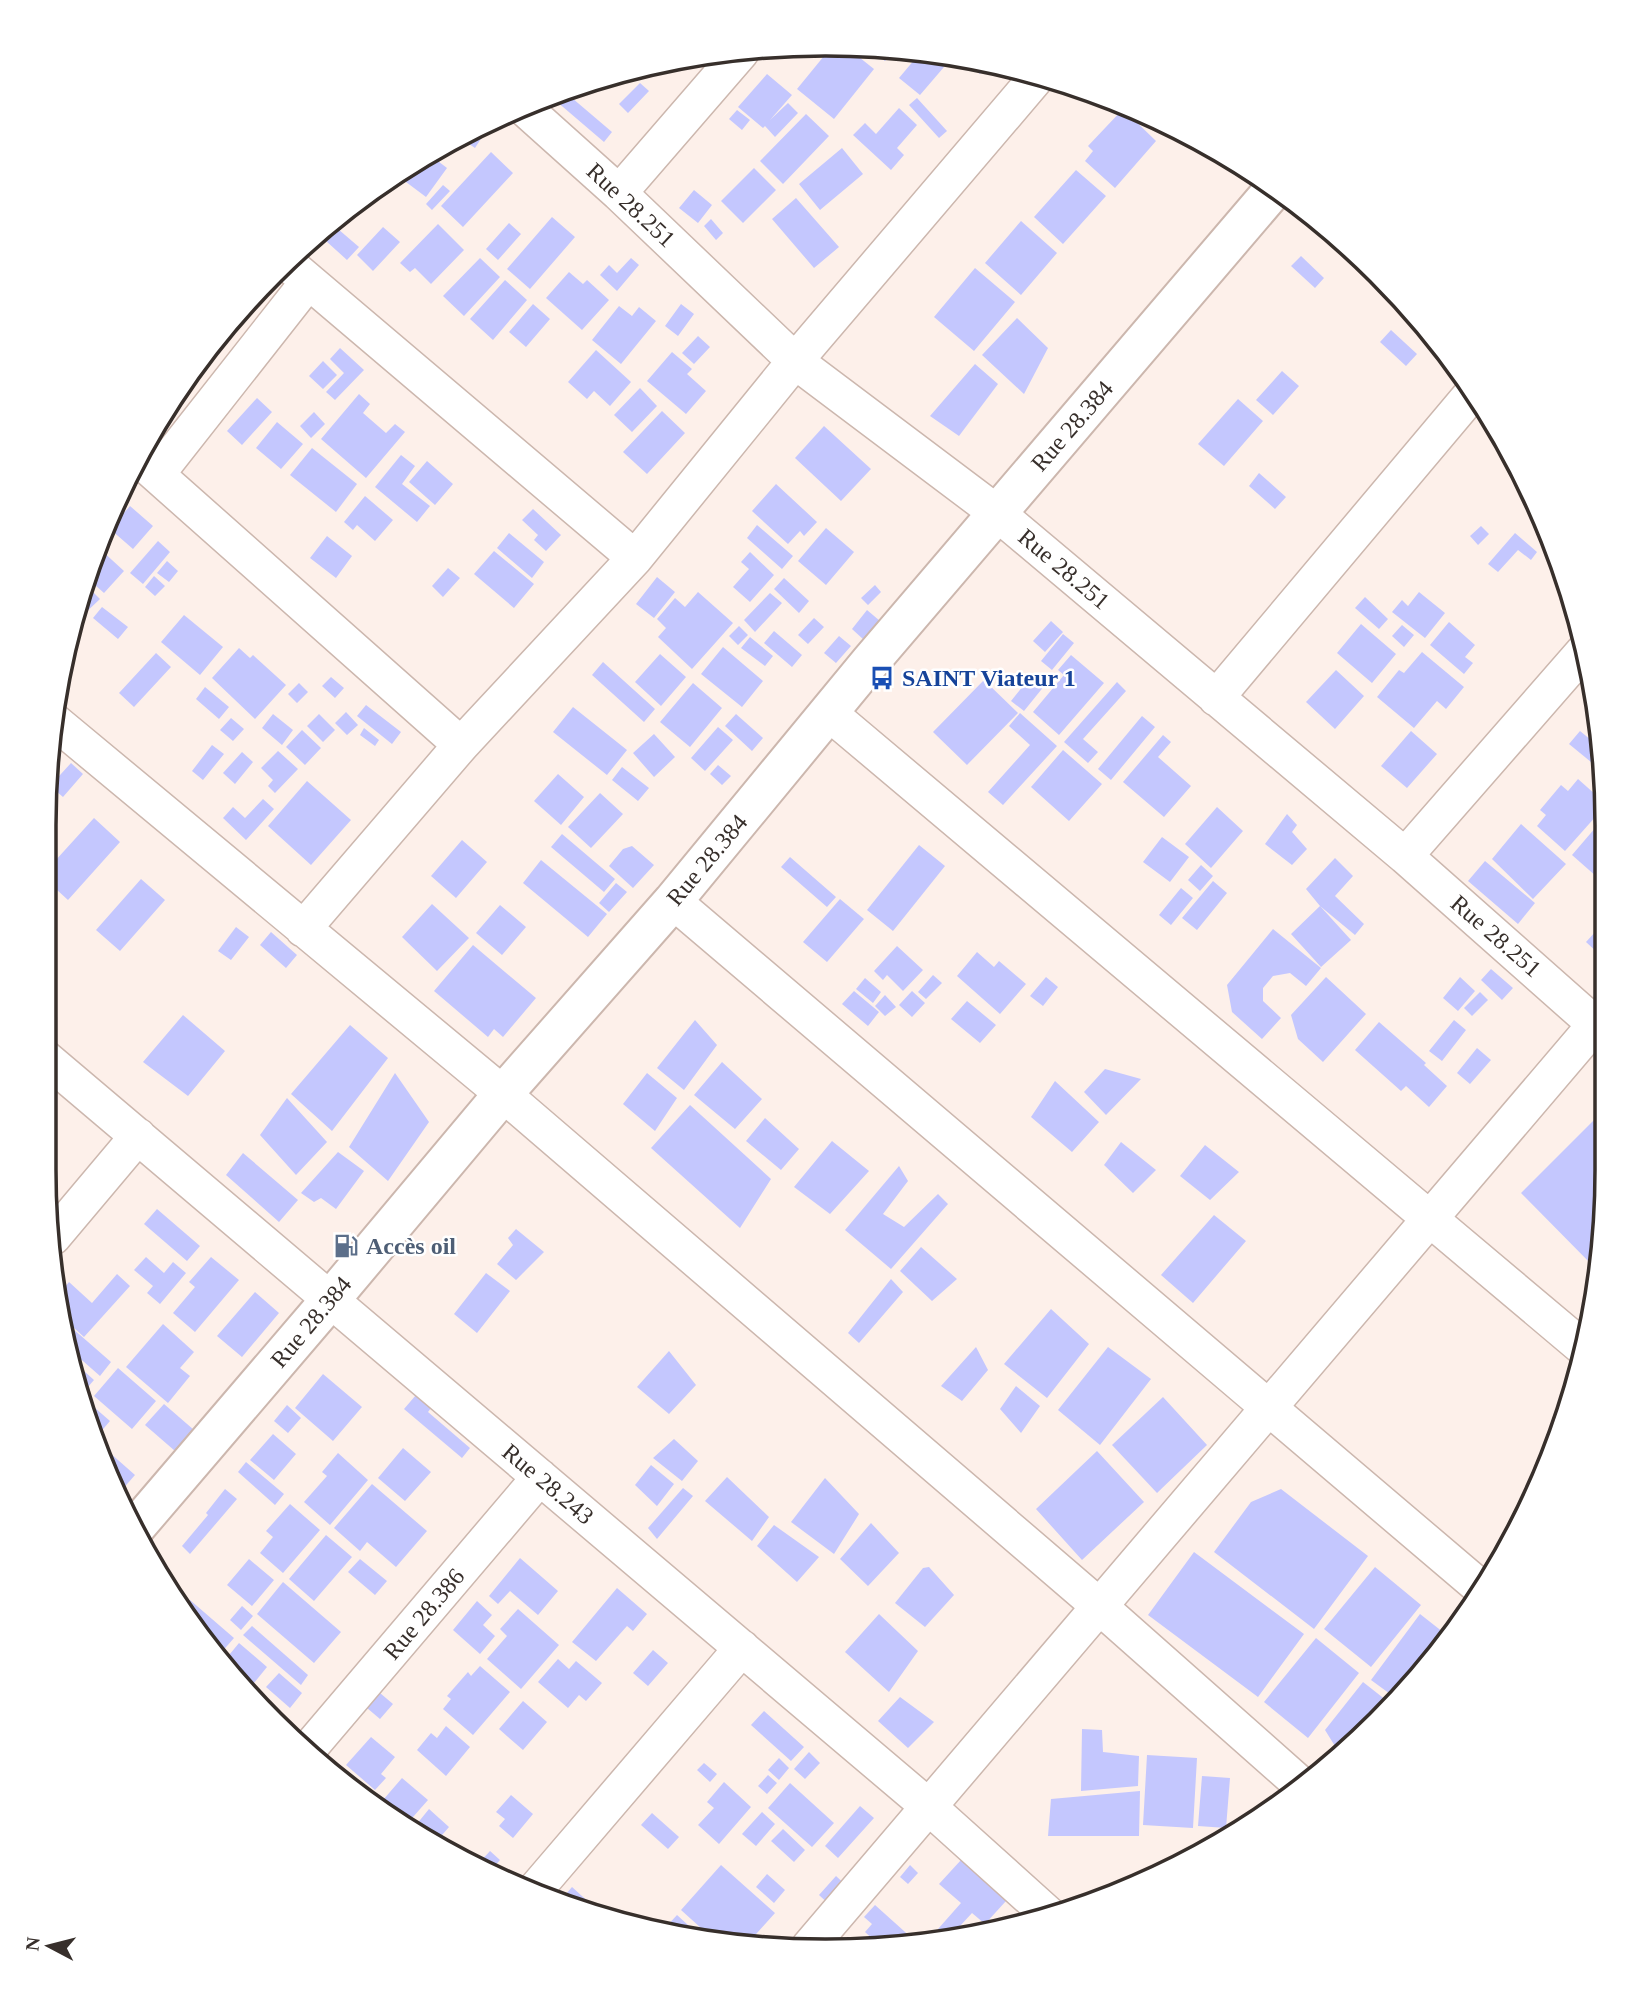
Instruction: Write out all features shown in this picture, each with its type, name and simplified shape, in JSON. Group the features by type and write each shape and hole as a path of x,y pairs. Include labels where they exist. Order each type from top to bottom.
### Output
{"street":[{"path":"620,193 732,62"},
{"path":"303,929 461,745 635,558 795,361 1031,84"},
{"name":"Rue 28.251","path":"532,115 620,193 795,361 997,513 1595,1016"},
{"name":"Rue 28.384","path":"141,1521 503,1094 673,901 997,513 1268,196"},
{"path":"461,745 148,467 297,272 635,558"},
{"path":"1216,698 1466,400"},
{"path":"1405,856 1577,660"},
{"path":"829,713 1575,1341"},
{"path":"63,728 503,1094 1099,1606 1295,1779"},
{"path":"673,901 1474,1582"},
{"path":"816,1939 1430,1219 1595,1032"},
{"name":"Rue 28.243","path":"56,1067 929,1807 1042,1908"},
{"path":"59,1230 138,1136"},
{"name":"Rue 28.386","path":"313,1744 540,1477"},
{"path":"540,1884 742,1648"}],"building":[{"path":"824,56 859,57 874,69 834,119 797,89"},
{"path":"913,62 944,67 920,95 899,78"},
{"path":"767,74 792,95 770,120 788,103 798,113 775,137 765,126 763,128 738,107"},
{"path":"640,83 649,91 628,113 619,104"},
{"path":"917,98 947,131 939,138 909,105"},
{"path":"573,99 612,132 604,142 560,104"},
{"path":"899,108 917,125 897,148 904,155 891,170 853,135 865,123 876,134"},
{"path":"737,110 750,120 742,130 729,119"},
{"path":"806,114 829,136 783,184 760,161"},
{"path":"1118,114 1137,122 1156,141 1115,188 1085,161 1093,151 1088,146"},
{"path":"482,136 475,148 469,144"},
{"path":"842,148 863,174 820,210 799,184"},
{"path":"491,152 513,173 463,227 441,206"},
{"path":"438,161 447,168 426,197 405,181"},
{"path":"754,168 776,190 743,223 721,201"},
{"path":"1076,170 1106,196 1063,244 1034,217"},
{"path":"443,185 450,191 432,210 426,204"},
{"path":"694,190 712,205 698,223 679,208"},
{"path":"796,198 839,247 814,268 772,219"},
{"path":"552,217 575,237 530,289 507,269"},
{"path":"711,219 723,233 716,240 704,226"},
{"path":"1021,221 1057,253 1021,295 985,263"},
{"path":"509,223 521,234 498,260 486,249"},
{"path":"438,224 464,250 431,284 415,268 410,272 400,263"},
{"path":"383,227 400,242 373,271 357,255"},
{"path":"339,230 359,247 347,260 326,241"},
{"path":"1301,256 1324,278 1315,288 1291,266"},
{"path":"480,258 500,277 464,316 443,296"},
{"path":"631,258 639,265 617,291 600,275 609,265 617,273"},
{"path":"975,268 1015,302 974,351 934,317"},
{"path":"569,272 583,284 587,280 609,300 582,330 546,298"},
{"path":"505,280 527,300 493,340 470,319"},
{"path":"533,304 550,319 526,347 509,332"},
{"path":"681,304 694,314 678,336 665,326"},
{"path":"619,306 632,316 639,307 656,321 621,364 592,340"},
{"path":"1017,318 1048,348 1024,394 982,355"},
{"path":"1391,330 1417,354 1406,366 1380,342"},
{"path":"698,336 710,347 694,364 682,353"},
{"path":"340,348 364,370 335,400 326,392 344,373 330,359"},
{"path":"596,350 631,382 610,406 594,391 587,399 568,382"},
{"path":"672,352 692,369 687,374 706,391 686,414 647,381"},
{"path":"323,361 337,375 323,389 309,376"},
{"path":"975,364 998,384 959,436 930,416"},
{"path":"1282,371 1299,386 1273,415 1256,400"},
{"path":"640,388 657,406 632,432 614,415"},
{"path":"359,394 370,404 363,413 386,433 395,424 405,432 366,478 321,439"},
{"path":"257,398 272,412 242,445 227,431"},
{"path":"1238,399 1263,421 1224,466 1198,444"},
{"path":"662,411 685,433 647,474 623,452"},
{"path":"314,412 325,424 311,438 300,426"},
{"path":"277,422 303,444 281,469 256,448"},
{"path":"824,426 871,469 841,501 795,458"},
{"path":"312,448 357,484 336,512 290,475"},
{"path":"401,455 415,466 402,484 430,506 417,522 375,487"},
{"path":"427,461 453,484 435,505 409,482"},
{"path":"1259,473 1286,497 1275,509 1249,486"},
{"path":"776,484 817,522 804,536 800,531 788,544 752,511"},
{"path":"365,496 393,520 375,541 357,525 353,530 344,522"},
{"path":"130,506 153,526 133,549 114,533 122,516"},
{"path":"533,509 561,535 546,551 534,540 538,535 522,520"},
{"path":"757,525 793,556 782,569 747,538"},
{"path":"1481,526 1489,534 1478,545 1470,536"},
{"path":"826,528 854,552 826,585 798,561"},
{"path":"509,533 544,562 532,578 497,548"},
{"path":"1515,533 1537,552 1531,560 1518,550 1498,572 1488,564"},
{"path":"327,536 352,556 336,578 310,558"},
{"path":"158,541 170,552 143,584 130,573"},
{"path":"494,551 534,584 514,608 474,574"},
{"path":"750,552 774,575 750,602 733,587 749,569 741,562"},
{"path":"106,554 124,571 104,593 95,585"},
{"path":"167,561 178,571 169,582 157,573"},
{"path":"448,568 460,578 443,597 432,586"},
{"path":"154,576 165,586 155,596 145,587"},
{"path":"657,577 675,592 654,618 636,604"},
{"path":"784,578 809,601 799,613 774,589"},
{"path":"875,585 881,592 868,605 861,598"},
{"path":"93,592 100,599 86,612"},
{"path":"698,592 733,623 692,669 658,637 666,628 657,619 675,598 685,607"},
{"path":"1419,592 1445,613 1425,638 1392,612 1402,600 1408,606"},
{"path":"770,593 782,603 755,632 744,620"},
{"path":"1365,597 1388,619 1379,629 1355,608"},
{"path":"102,607 128,627 118,639 93,618"},
{"path":"867,610 880,621 864,640 852,629"},
{"path":"184,615 223,647 200,675 161,642"},
{"path":"814,618 824,627 808,644 798,635"},
{"path":"1051,621 1063,632 1045,652 1033,641"},
{"path":"1449,622 1475,645 1465,657 1473,663 1464,674 1430,645"},
{"path":"1361,624 1396,654 1372,683 1337,653"},
{"path":"1402,625 1414,635 1404,647 1392,636"},
{"path":"739,626 748,635 738,645 729,636"},
{"path":"774,631 802,655 792,667 764,643"},
{"path":"1063,634 1074,643 1052,670 1041,661"},
{"path":"839,636 851,646 836,663 824,653"},
{"path":"750,637 773,656 765,666 741,648"},
{"path":"723,647 763,681 742,707 701,674"},
{"path":"239,648 250,658 253,655 286,685 255,719 212,678"},
{"path":"1422,652 1464,687 1446,709 1437,701 1414,728 1377,697 1399,670 1404,673"},
{"path":"156,653 171,667 134,707 119,693"},
{"path":"660,654 686,677 661,706 635,682"},
{"path":"1071,655 1104,683 1059,735 1033,712 1064,675 1058,670"},
{"path":"603,662 655,709 644,722 592,675"},
{"path":"1336,670 1364,696 1335,729 1306,702"},
{"path":"1032,675 1045,685 1024,711 1011,701"},
{"path":"331,677 344,688 335,698 322,686"},
{"path":"984,680 1018,713 967,765 933,732"},
{"path":"1117,682 1126,691 1083,739 1098,752 1088,763 1064,742"},
{"path":"299,683 308,692 297,703 288,694"},
{"path":"693,683 722,708 690,747 660,722"},
{"path":"205,687 229,707 219,719 196,699"},
{"path":"366,705 401,732 392,744 357,716"},
{"path":"573,707 627,750 607,775 553,732"},
{"path":"346,712 358,725 347,735 335,723"},
{"path":"1020,713 1057,746 1003,805 988,792 1030,745 1009,726"},
{"path":"273,714 293,730 282,745 262,728"},
{"path":"319,714 335,730 323,742 307,726"},
{"path":"736,714 763,738 752,751 725,726"},
{"path":"1142,716 1155,727 1111,780 1098,769"},
{"path":"231,718 244,729 233,741 220,730"},
{"path":"718,727 733,740 705,771 691,758"},
{"path":"364,728 379,740 375,746 360,735"},
{"path":"302,730 321,748 305,765 286,747"},
{"path":"1411,731 1437,754 1407,788 1381,766"},
{"path":"1580,731 1589,739 1592,763 1569,744"},
{"path":"654,734 675,757 654,777 633,753"},
{"path":"1163,735 1171,742 1158,757 1191,786 1164,817 1123,782"},
{"path":"212,745 224,754 203,780 192,771"},
{"path":"1063,750 1102,784 1069,821 1031,787"},
{"path":"278,751 298,769 275,793 268,786 273,780 261,768"},
{"path":"242,752 253,762 235,784 223,773"},
{"path":"71,763 83,774 63,797 57,792 58,777"},
{"path":"718,765 731,776 722,785 710,774"},
{"path":"622,767 649,788 638,801 612,780"},
{"path":"558,774 584,797 561,825 534,801"},
{"path":"1578,779 1594,793 1595,818 1565,851 1537,826 1546,815 1540,810 1561,785 1568,791"},
{"path":"307,781 351,820 311,865 268,826"},
{"path":"600,793 623,814 591,848 568,827"},
{"path":"263,799 274,809 246,840 223,818 233,807 245,818"},
{"path":"1217,807 1243,831 1211,868 1185,844"},
{"path":"1287,814 1297,825 1292,832 1307,849 1292,865 1265,844"},
{"path":"94,818 120,842 68,900 56,889 56,860"},
{"path":"1521,824 1566,864 1533,899 1492,859"},
{"path":"1595,828 1595,875 1572,855"},
{"path":"562,834 615,879 604,892 551,847"},
{"path":"1162,837 1189,857 1170,882 1143,862"},
{"path":"462,840 487,862 456,898 431,876"},
{"path":"919,845 945,866 893,931 867,910"},
{"path":"632,846 654,865 633,888 609,866 623,849"},
{"path":"790,857 836,897 827,907 781,867"},
{"path":"1335,858 1353,876 1335,896 1364,924 1355,935 1320,906 1306,889"},
{"path":"541,860 607,914 588,937 523,883"},
{"path":"1485,861 1535,903 1518,924 1468,881"},
{"path":"1201,865 1213,876 1200,891 1188,880"},
{"path":"141,879 165,900 120,951 96,930"},
{"path":"1213,881 1227,893 1197,930 1182,918"},
{"path":"616,883 627,892 609,912 599,903"},
{"path":"1181,888 1193,898 1171,925 1159,915"},
{"path":"840,899 864,919 827,962 803,942"},
{"path":"432,904 469,938 437,971 402,937"},
{"path":"500,905 526,927 502,955 476,933"},
{"path":"1320,906 1351,940 1321,967 1291,934"},
{"path":"236,927 249,937 231,960 218,951"},
{"path":"1273,929 1321,968 1306,986 1290,973 1273,976 1263,988 1263,1001 1281,1018 1262,1039 1232,1012 1227,985"},
{"path":"271,932 297,955 286,968 260,945"},
{"path":"1595,932 1595,950 1586,942"},
{"path":"473,945 536,998 503,1037 494,1029 488,1037 434,991"},
{"path":"897,946 923,970 903,991 887,975 883,980 874,971"},
{"path":"977,952 994,967 999,961 1026,984 1000,1014 957,976"},
{"path":"1491,969 1513,988 1502,1000 1481,980"},
{"path":"933,975 942,983 926,999 918,992"},
{"path":"1046,977 1058,987 1043,1006 1030,996"},
{"path":"1326,977 1366,1014 1323,1062 1298,1039 1291,1015"},
{"path":"1460,977 1475,991 1458,1011 1443,998"},
{"path":"865,978 881,992 873,1003 856,989"},
{"path":"854,991 879,1012 868,1026 842,1004"},
{"path":"912,991 925,1003 912,1017 899,1005"},
{"path":"1480,992 1488,1000 1472,1016 1464,1008"},
{"path":"885,995 896,1007 885,1016 875,1006"},
{"path":"967,1001 996,1025 980,1043 951,1019"},
{"path":"183,1015 225,1051 188,1096 143,1062"},
{"path":"695,1020 717,1045 684,1090 657,1068"},
{"path":"1454,1020 1466,1030 1442,1061 1429,1051"},
{"path":"1379,1022 1426,1063 1424,1065 1447,1086 1429,1107 1406,1086 1401,1091 1355,1050"},
{"path":"350,1025 388,1058 332,1131 291,1094"},
{"path":"1477,1048 1491,1060 1470,1084 1457,1073"},
{"path":"722,1062 762,1099 735,1129 694,1095"},
{"path":"1105,1069 1141,1079 1106,1115 1084,1092"},
{"path":"395,1073 429,1122 388,1181 349,1147"},
{"path":"647,1073 677,1098 655,1131 623,1104"},
{"path":"1055,1081 1099,1122 1072,1152 1031,1117"},
{"path":"287,1098 327,1142 296,1175 260,1135"},
{"path":"690,1105 771,1179 740,1228 651,1148"},
{"path":"765,1118 799,1149 781,1170 746,1141"},
{"path":"1595,1119 1593,1220 1589,1262 1521,1193"},
{"path":"832,1141 869,1171 830,1214 794,1187"},
{"path":"1121,1142 1156,1170 1133,1193 1104,1165"},
{"path":"1205,1145 1239,1172 1210,1200 1180,1176"},
{"path":"338,1152 364,1171 336,1209 321,1198 314,1202 301,1193"},
{"path":"243,1153 298,1200 279,1222 226,1175"},
{"path":"899,1166 908,1181 883,1214 904,1227 938,1194 948,1204 891,1269 845,1230"},
{"path":"157,1209 200,1246 187,1261 144,1224"},
{"path":"1214,1215 1246,1241 1193,1303 1161,1275"},
{"path":"516,1229 544,1252 516,1280 497,1264 513,1245 508,1238"},
{"path":"921,1247 957,1279 932,1301 900,1271"},
{"path":"146,1257 164,1273 173,1262 186,1273 160,1304 147,1293 153,1286 134,1270"},
{"path":"211,1257 239,1280 195,1332 173,1313 195,1287 189,1282"},
{"path":"486,1273 510,1291 477,1333 454,1314"},
{"path":"117,1274 130,1286 84,1337 72,1327 66,1286 69,1282 92,1303"},
{"path":"891,1279 903,1292 859,1343 848,1333"},
{"path":"255,1292 279,1313 242,1357 217,1336"},
{"path":"1051,1309 1089,1344 1047,1398 1004,1364"},
{"path":"163,1324 194,1352 180,1368 190,1376 168,1403 126,1367"},
{"path":"73,1329 111,1362 100,1376 80,1358"},
{"path":"976,1347 988,1370 962,1401 941,1386"},
{"path":"1108,1347 1151,1379 1100,1445 1058,1410"},
{"path":"669,1351 696,1385 669,1414 637,1387"},
{"path":"118,1368 156,1401 132,1429 94,1396"},
{"path":"83,1372 94,1380 88,1387"},
{"path":"323,1374 362,1407 333,1441 295,1408"},
{"path":"1016,1386 1040,1406 1021,1433 1000,1409"},
{"path":"416,1395 431,1408 428,1412 470,1448 462,1458 404,1409"},
{"path":"1163,1397 1207,1445 1157,1493 1112,1445"},
{"path":"164,1404 194,1430 175,1451 145,1425"},
{"path":"287,1405 301,1418 288,1433 274,1421"},
{"path":"94,1407 110,1421 102,1430"},
{"path":"273,1434 296,1454 274,1480 250,1460"},
{"path":"674,1439 698,1461 682,1481 653,1458"},
{"path":"403,1448 431,1472 405,1501 378,1478"},
{"path":"1097,1451 1144,1502 1082,1560 1036,1509"},
{"path":"338,1453 368,1480 330,1525 304,1502 327,1476 322,1472"},
{"path":"111,1454 135,1475 125,1487"},
{"path":"246,1462 284,1494 275,1505 238,1472"},
{"path":"651,1465 674,1484 657,1506 635,1485"},
{"path":"727,1477 769,1517 752,1541 705,1501"},
{"path":"825,1478 859,1514 834,1554 791,1522"},
{"path":"372,1484 427,1531 396,1567 367,1542 360,1551 334,1528"},
{"path":"683,1488 693,1496 657,1539 648,1528"},
{"path":"225,1489 237,1499 190,1554 182,1546"},
{"path":"1281,1489 1368,1556 1314,1629 1214,1552 1251,1502"},
{"path":"290,1504 320,1530 283,1573 260,1553 273,1537 266,1531"},
{"path":"871,1523 899,1553 868,1586 840,1559"},
{"path":"774,1525 819,1557 797,1582 757,1546"},
{"path":"326,1535 352,1557 314,1601 289,1579"},
{"path":"1194,1552 1304,1634 1258,1697 1148,1615"},
{"path":"520,1558 558,1591 538,1615 510,1591 498,1604 489,1596"},
{"path":"249,1559 274,1580 252,1606 227,1585"},
{"path":"360,1559 387,1581 375,1595 348,1572"},
{"path":"929,1567 954,1595 925,1627 895,1603 923,1568"},
{"path":"1375,1567 1421,1605 1371,1667 1324,1629"},
{"path":"283,1582 341,1632 314,1663 257,1614"},
{"path":"617,1588 647,1614 633,1631 627,1626 596,1661 572,1642"},
{"path":"189,1601 234,1638 224,1649 215,1638"},
{"path":"477,1601 492,1615 483,1625 495,1636 480,1654 453,1630"},
{"path":"242,1606 253,1616 241,1630 230,1620"},
{"path":"518,1609 559,1645 521,1689 487,1659 507,1636 500,1629"},
{"path":"879,1614 918,1651 889,1692 845,1652"},
{"path":"1420,1614 1441,1631 1389,1693 1371,1680"},
{"path":"252,1626 308,1675 301,1685 243,1635"},
{"path":"1316,1638 1359,1673 1308,1738 1264,1702"},
{"path":"239,1643 267,1667 253,1684 229,1655"},
{"path":"653,1650 668,1663 648,1686 633,1673"},
{"path":"558,1659 569,1669 576,1661 602,1683 586,1701 579,1695 568,1708 538,1682"},
{"path":"480,1666 510,1692 473,1735 443,1709 451,1699 447,1696 468,1672 471,1676"},
{"path":"279,1673 302,1693 290,1708 266,1687"},
{"path":"1363,1682 1384,1699 1335,1746 1325,1730"},
{"path":"380,1693 393,1704 380,1719 367,1708"},
{"path":"900,1697 934,1722 908,1748 878,1721"},
{"path":"523,1701 547,1722 523,1750 499,1729"},
{"path":"764,1711 804,1747 791,1761 751,1725"},
{"path":"446,1726 470,1747 446,1776 417,1750 431,1733 437,1738"},
{"path":"1082,1729 1102,1730 1103,1752 1139,1756 1138,1786 1081,1791"},
{"path":"371,1737 395,1757 381,1774 386,1778 375,1790 346,1765"},
{"path":"809,1752 820,1763 805,1779 794,1769"},
{"path":"1147,1755 1197,1758 1193,1828 1143,1825"},
{"path":"779,1758 789,1768 779,1780 768,1770"},
{"path":"704,1763 717,1774 710,1782 697,1770"},
{"path":"768,1775 777,1783 767,1794 758,1786"},
{"path":"1202,1776 1230,1778 1226,1826 1198,1826"},
{"path":"402,1778 428,1800 412,1818 384,1799"},
{"path":"724,1782 751,1807 719,1844 698,1825 714,1808 707,1802"},
{"path":"790,1783 834,1823 812,1847 768,1808"},
{"path":"1140,1791 1139,1836 1048,1836 1051,1799"},
{"path":"511,1795 533,1814 513,1838 499,1826 505,1819 496,1812"},
{"path":"860,1806 874,1818 838,1858 825,1846"},
{"path":"429,1809 449,1827 441,1836 419,1822"},
{"path":"762,1812 775,1824 756,1846 742,1834"},
{"path":"652,1813 679,1837 668,1849 641,1825"},
{"path":"783,1829 805,1850 794,1862 771,1841"},
{"path":"490,1851 500,1860 496,1865 483,1859"},
{"path":"961,1860 1006,1901 987,1921 983,1922 972,1913 959,1927 939,1930 961,1903 939,1884"},
{"path":"721,1865 775,1913 755,1935 701,1928 681,1910"},
{"path":"910,1865 918,1873 908,1884 900,1877"},
{"path":"767,1874 785,1890 774,1903 756,1887"},
{"path":"836,1876 849,1888 832,1907 819,1895"},
{"path":"572,1887 587,1901 578,1898 566,1894"},
{"path":"875,1905 907,1934 871,1937 865,1932 872,1924 864,1917"},
{"path":"677,1915 689,1926 675,1924 670,1923"}],"place":[{"name":"SAINT Viateur 1","path":"882,678"},
{"name":"Accès oil","path":"346,1246"}]}
